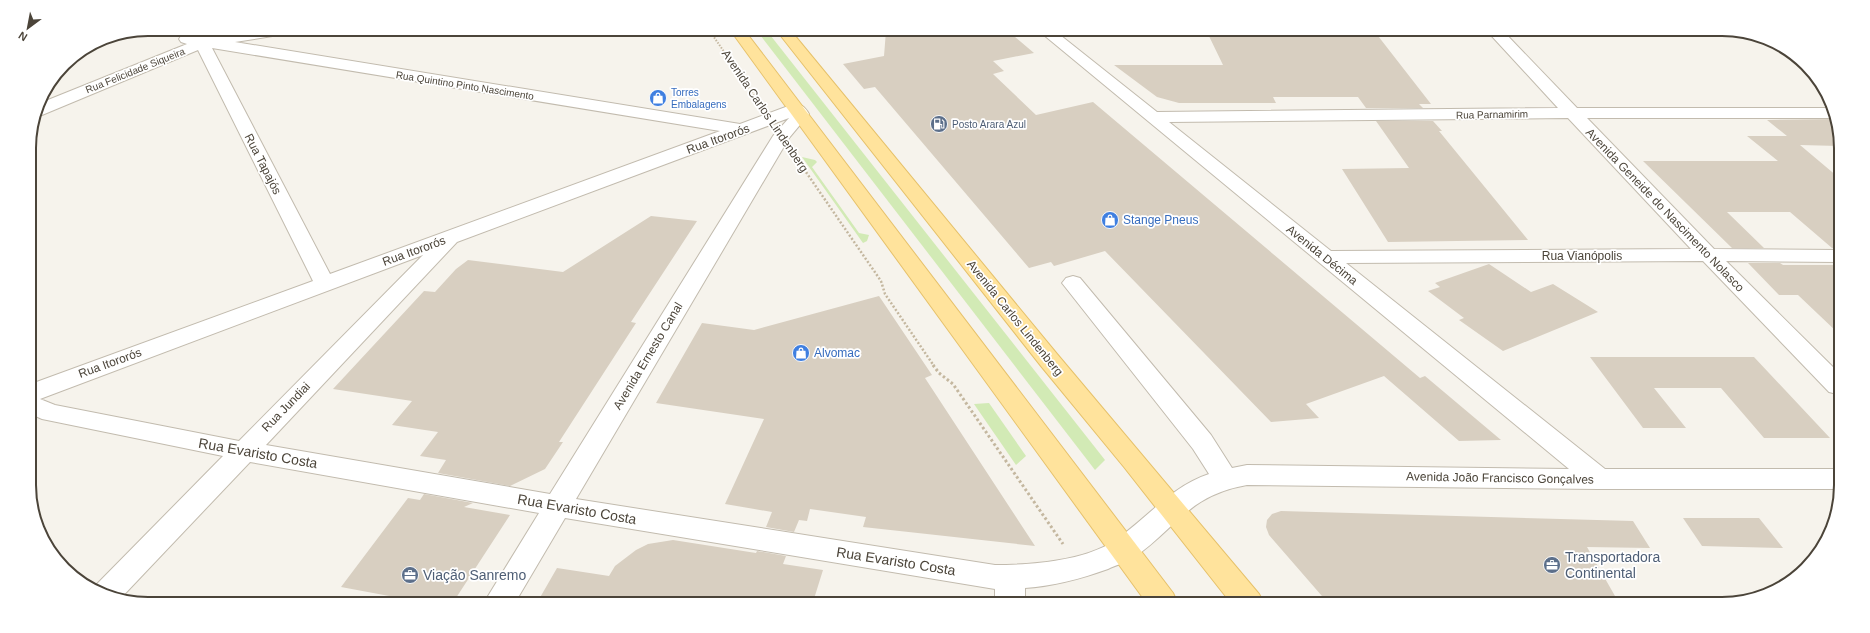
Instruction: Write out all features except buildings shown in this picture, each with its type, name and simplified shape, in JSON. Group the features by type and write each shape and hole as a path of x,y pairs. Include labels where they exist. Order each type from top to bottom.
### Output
{"main road":[{"name":"Avenida Carlos Lindenberg","path":"742,36 1159,597"},
{"name":"Avenida Carlos Lindenberg","path":"788,36 1049,360 1244,597"}],"street":[{"path":"199,37 210,36"},
{"name":"Avenida Décima","path":"1052,36 1599,479"},
{"name":"Avenida Geneide do Nascimento Nolasco","path":"1498,36 1708,255 1834,382"},
{"name":"Rua Felicidade Siqueira","path":"50,95 199,37"},
{"name":"Rua Felicidade Siqueira","path":"44,107 199,37"},
{"name":"Rua Quintino Pinto Nascimento","path":"199,37 744,130"},
{"name":"Rua Tapajós","path":"199,37 325,284"},
{"name":"Avenida Ernesto Canal","path":"502,597 777,128 799,112"},
{"name":"Rua Parnamirim","path":"1151,117 1572,113 1828,113"},
{"name":"Rua Itororós","path":"36,391 744,130 777,128"},
{"name":"Rua Jundiai","path":"110,590 451,237"},
{"name":"Rua Vianópolis","path":"1325,258 1708,255 1834,256"},
{"path":"1073,283 1202,442 1225,478"},
{"name":"Rua Evaristo Costa","path":"36,407 51,413 244,451 556,506 995,577 1010,590 1050,575 1078,567 1123,549 1171,508"},
{"name":"Avenida João Francisco Gonçalves","path":"1171,508 1206,485 1225,478 1247,474 1599,479 1834,479"}],"path":[{"name":"Avenida Carlos Lindenberg","path":"713,36 881,281 885,294 939,373 953,384 1078,567"}],"green space":[{"path":"761,36 771,36 1105,460 1095,470"},
{"path":"802,157 815,160 817,162 812,167 859,233 869,235 867,241 863,243"},
{"path":"989,403 1026,456 1016,465 974,404"}],"place":[{"name":"Torres Embalagens","path":"658,98"},
{"name":"Posto Arara Azul","path":"939,124"},
{"name":"Stange Pneus","path":"1110,220"},
{"name":"Alvomac","path":"801,353"},
{"name":"Transportadora Continental","path":"1552,565"},
{"name":"Viação Sanremo","path":"410,575"}]}
